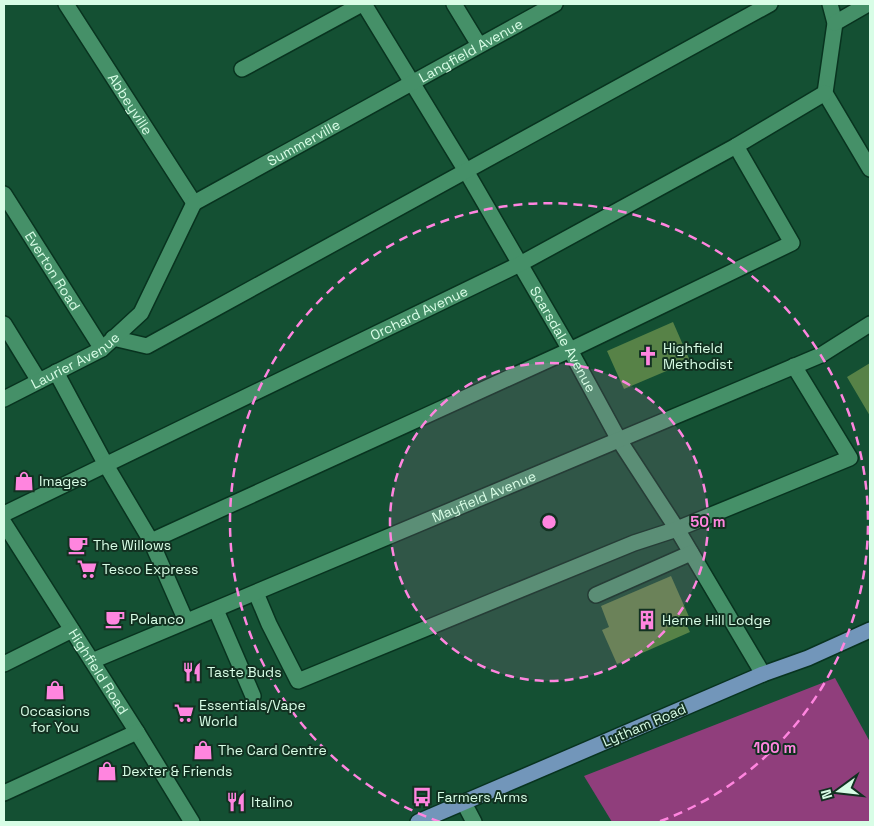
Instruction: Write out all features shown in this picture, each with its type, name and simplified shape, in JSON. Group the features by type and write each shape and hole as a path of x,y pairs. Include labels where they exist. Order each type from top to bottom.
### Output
{"main road":[{"name":"Lytham Road","path":"418,822 763,674 808,658 870,630"}],"street":[{"name":"Abbeyville","path":"66,4 194,203"},
{"path":"242,69 363,4"},
{"name":"Scarsdale Avenue","path":"363,4 413,82 466,171 570,350 619,440 678,529 763,674"},
{"path":"454,4 478,45"},
{"name":"Langfield Avenue","path":"413,82 555,4"},
{"path":"107,343 147,346 770,4"},
{"path":"830,4 836,23 826,93 870,169"},
{"path":"836,23 868,4"},
{"name":"Summerville","path":"194,203 413,82"},
{"name":"Orchard Avenue","path":"4,514 520,264 736,146 826,93"},
{"path":"151,540 570,350 792,244 736,146"},
{"name":"Everton Road","path":"4,194 107,343"},
{"name":"Laurier Avenue","path":"4,399 107,343 140,313 194,203"},
{"path":"4,324 39,381"},
{"name":"Mayfield Avenue","path":"92,661 821,355 870,324"},
{"path":"256,593 269,624 298,681 625,547 678,529 850,458 794,366"},
{"path":"56,372 106,465 151,540 186,621"},
{"name":"Highfield Road","path":"4,523 138,732 192,822"},
{"path":"596,596 691,553"},
{"path":"216,610 253,696"},
{"path":"4,664 72,630"},
{"path":"4,793 138,732"},
{"path":"464,803 474,822"}],"shaded area":[{"path":"835,678 870,742 870,822 612,822 584,776"}],"building":[{"name":"Highfield Methodist","path":"673,322 690,361 624,389 607,351"},
{"path":"870,363 870,416 847,377"},
{"name":"Herne Hill Lodge","path":"671,576 690,619 685,622 690,632 617,664 602,630 609,627 601,606"}],"place":[{"name":"Highfield Methodist","path":"648,356"},
{"name":"Images","path":"24,481"},
{"name":"The Willows","path":"78,545"},
{"name":"Tesco Express","path":"87,569"},
{"name":"Polanco","path":"115,619"},
{"name":"Herne Hill Lodge","path":"647,620"},
{"name":"Taste Buds","path":"192,672"},
{"name":"Occasions for You","path":"55,690"},
{"name":"Essentials/Vape World","path":"184,713"},
{"name":"The Card Centre","path":"203,750"},
{"name":"Dexter & Friends","path":"107,771"},
{"name":"Farmers Arms","path":"422,797"},
{"name":"Italino","path":"236,802"}]}
